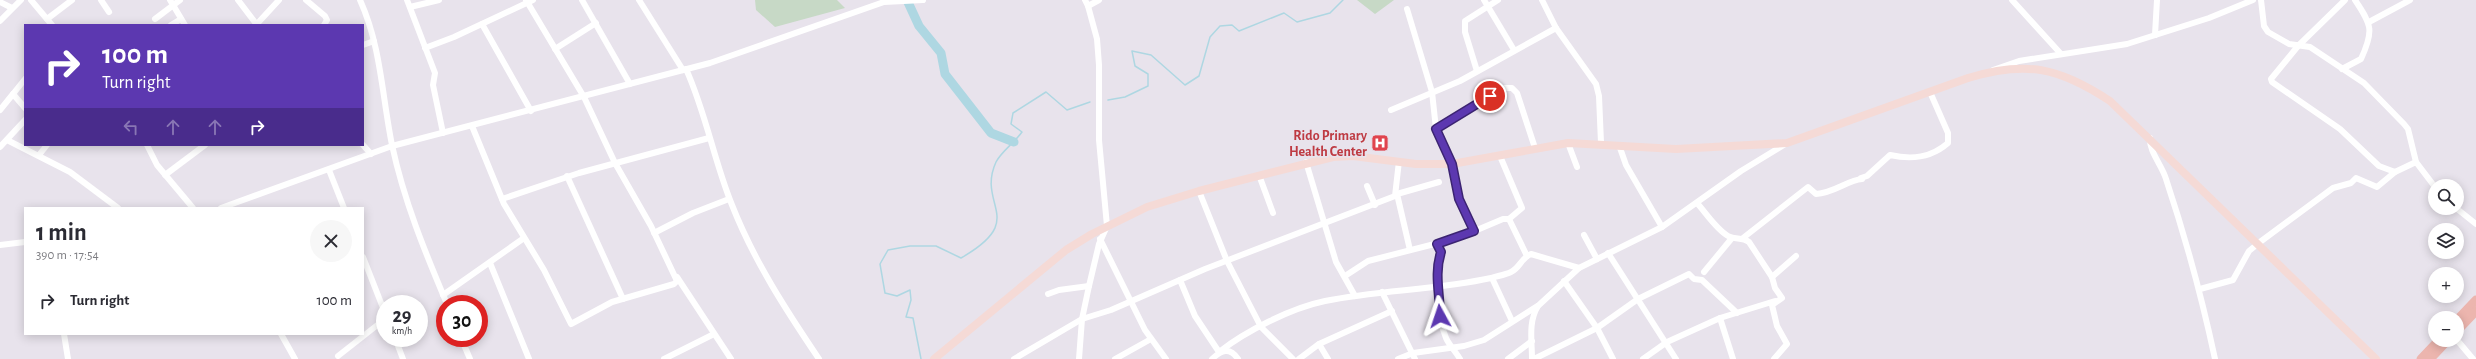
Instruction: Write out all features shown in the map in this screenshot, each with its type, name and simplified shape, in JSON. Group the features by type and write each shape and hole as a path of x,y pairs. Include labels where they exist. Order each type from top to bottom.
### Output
{"main road":[{"path":"934,359 1066,250 1107,226 1147,207 1199,191 1306,162 1333,157 1353,156 1399,161 1452,164 1568,143 1601,143 1676,149 1787,143 1993,70 2036,70 2070,78 2110,101 2150,138 2376,359"},
{"path":"928,359 1055,254 1088,233 1107,226"},
{"path":"2464,313 2476,300"},
{"path":"2464,323 2476,310"},
{"path":"2421,359 2432,347"},
{"path":"2430,359 2441,347"}],"street":[{"path":"0,22 21,0"},
{"path":"31,0 51,24"},
{"path":"47,19 72,0"},
{"path":"101,0 109,12"},
{"path":"155,19 171,2 180,0"},
{"path":"238,0 255,24"},
{"path":"257,24 279,0"},
{"path":"306,0 325,16 326,20 324,24"},
{"path":"360,0 374,41 392,146 415,228 443,295 524,238"},
{"path":"407,0 435,73 433,85 443,133"},
{"path":"410,8 439,0"},
{"path":"582,0 630,84"},
{"path":"639,0 684,70 709,138 729,199 751,249 785,308 819,359"},
{"path":"224,207 330,170 392,146 684,70 884,2 923,0"},
{"path":"1079,359 1082,319 1100,238 1107,226 1099,140 1099,65 1097,40 1087,3 1099,0"},
{"path":"1484,0 1514,50"},
{"path":"1477,71 1465,32 1465,21 1498,0"},
{"path":"1542,0 1556,28 1596,84 1599,96 1601,143"},
{"path":"2012,0 2061,54"},
{"path":"2155,35 2157,0"},
{"path":"1993,70 2019,61 2127,44 2209,18 2253,0"},
{"path":"2261,0 2264,26 2268,32 2289,44 2310,47 2364,83 2404,124 2408,129 2416,162 2429,179"},
{"path":"2345,0 2298,46 2271,79 2273,84 2298,98 2340,129 2379,166 2395,172"},
{"path":"2342,69 2361,59 2371,33 2369,22 2355,0"},
{"path":"2369,22 2410,0"},
{"path":"425,48 482,24 529,1 555,49 584,97 615,163 677,277 731,359"},
{"path":"0,2 12,8"},
{"path":"171,2 184,24"},
{"path":"1407,9 1432,92 1436,129 1452,164 1459,199 1474,231"},
{"path":"174,24 181,19"},
{"path":"555,49 596,23"},
{"path":"482,24 531,111"},
{"path":"1391,110 1410,104 1432,92 1460,81 1556,28"},
{"path":"364,45 374,41"},
{"path":"0,110 24,80"},
{"path":"1436,129 1504,88 1512,88 1517,93 1535,148"},
{"path":"1697,203 1726,234 1732,238 1744,238 1808,187 1816,194 1822,193 1867,176 1890,155 1910,160 1940,151 1948,143 1948,133 1930,92"},
{"path":"13,94 24,107"},
{"path":"0,147 24,121"},
{"path":"472,126 502,199 572,324 612,302 674,284 677,277"},
{"path":"502,199 567,176 709,138"},
{"path":"2150,138 2149,145 2159,161 2182,226 2200,289 2215,359"},
{"path":"7,140 70,172 117,207"},
{"path":"1568,143 1577,167"},
{"path":"1398,359 1484,340 1512,321 1531,312 1579,268 1662,227 1741,171 1787,143"},
{"path":"1619,145 1626,165 1662,227"},
{"path":"39,155 45,146"},
{"path":"149,146 165,175 192,207"},
{"path":"165,175 204,146"},
{"path":"364,146 371,154"},
{"path":"1345,276 1368,261 1437,244 1504,219 1508,219 1522,208 1500,156"},
{"path":"1399,161 1397,194 1410,250"},
{"path":"1306,162 1336,262 1355,296"},
{"path":"2200,289 2233,280 2249,251 2334,188 2351,183 2356,178 2377,187 2395,172 2416,162"},
{"path":"330,170 344,207"},
{"path":"1260,175 1273,213"},
{"path":"567,176 623,299"},
{"path":"1014,359 1082,319 1130,302 1227,261 1375,205 1397,194 1439,182"},
{"path":"1367,186 1375,205"},
{"path":"1199,191 1227,261 1262,327 1293,359"},
{"path":"654,233 693,213 729,199"},
{"path":"2464,214 2476,224"},
{"path":"1508,219 1527,256"},
{"path":"1584,235 1597,259"},
{"path":"1100,238 1111,256 1130,302 1151,339 1166,359"},
{"path":"1704,272 1732,238"},
{"path":"1744,238 1749,242 1772,277 1782,298"},
{"path":"0,245 24,242"},
{"path":"1437,244 1441,252 1437,263 1437,287 1440,316 1446,339 1460,359"},
{"path":"1608,253 1667,342 1676,359"},
{"path":"1212,359 1234,340 1298,310 1324,301 1382,292 1437,287 1492,278 1511,272 1527,256 1537,255 1579,268"},
{"path":"1772,277 1796,256"},
{"path":"364,260 378,295"},
{"path":"490,263 529,359"},
{"path":"1531,312 1533,359 1596,328 1638,299 1689,274 1694,279 1702,280 1737,312"},
{"path":"1492,278 1512,321"},
{"path":"1180,280 1195,316 1219,352"},
{"path":"1564,281 1596,328 1613,359"},
{"path":"1048,294 1059,290 1089,286"},
{"path":"1382,292 1414,356"},
{"path":"1643,359 1667,342 1720,318 1782,298"},
{"path":"1774,359 1787,344 1777,326 1772,305 1782,298"},
{"path":"1299,359 1319,344 1392,311"},
{"path":"1720,318 1733,359"},
{"path":"338,356 376,326"},
{"path":"664,359 714,334"},
{"path":"64,335 68,359"},
{"path":"282,335 295,359"},
{"path":"1116,359 1151,339"},
{"path":"1508,359 1532,341"},
{"path":"1319,344 1328,359"},
{"path":"398,347 403,359"},
{"path":"465,347 470,359"},
{"path":"2463,347 2473,359"},
{"path":"1219,352 1231,351 1238,359"}],"green space":[{"path":"755,0 837,0 845,8 775,27 756,10"},
{"path":"1357,0 1394,0 1375,14"}],"waterway":[{"path":"907,0 919,26 941,53 945,74 991,133 1014,142"},
{"path":"1108,100 1125,97 1148,86 1148,74 1135,66 1132,51 1151,55 1185,85 1199,76 1210,37 1220,26 1232,25 1239,31 1284,13 1297,22 1330,13 1343,0"},
{"path":"921,359 913,318 906,317 911,300 910,290 897,296 885,293 880,264 888,250 910,246 936,246 961,258 981,244 992,233 997,222 992,190 992,177 996,162 1001,154 1022,132 1011,124 1013,113 1046,92 1067,110 1090,102"}],"place":[{"name":"Rido Primary Health Center","path":"1380,143"}],"route":[{"path":"1440,316 1437,287 1437,263 1441,252 1437,244 1458,238 1474,231 1459,199 1452,164 1436,129 1490,96"}]}
